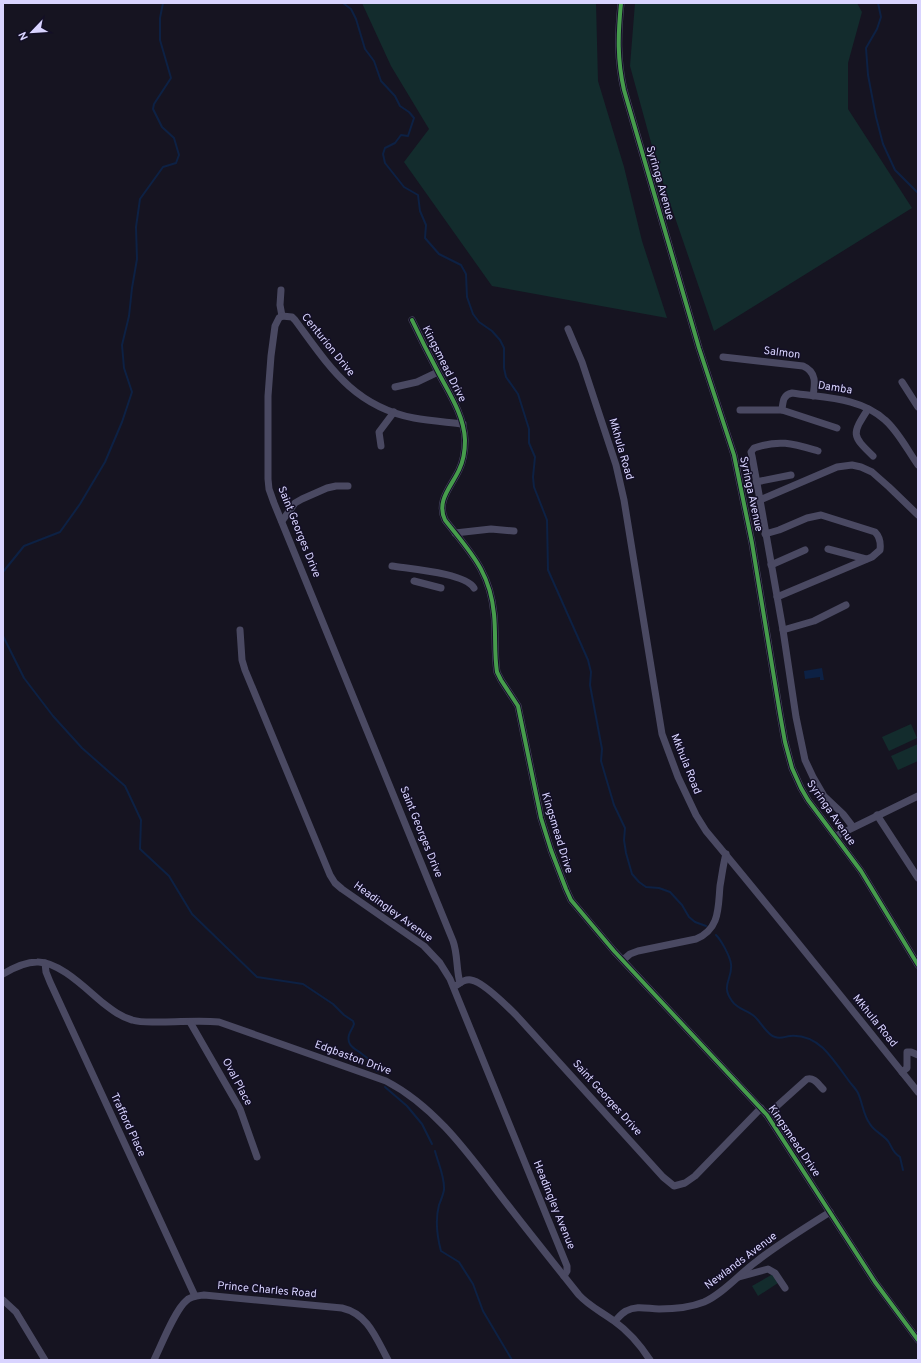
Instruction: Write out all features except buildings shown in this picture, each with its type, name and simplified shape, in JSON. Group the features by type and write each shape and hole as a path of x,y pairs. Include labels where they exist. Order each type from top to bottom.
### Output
{"street":[{"name":"Syringa Avenue","path":"621,3 618,48 620,75 699,348 734,454 752,543 780,714 789,758 801,788 821,818 861,871 918,965"},
{"name":"Saint Georges Drive","path":"281,290 280,305 282,316 279,318 275,326 268,396 269,489 453,941 457,956 457,972 460,983 467,980 476,981 504,1003 663,1177 674,1186 686,1183 695,1176 761,1108"},
{"name":"Centurion Drive","path":"282,316 292,317 333,371 350,388 363,397 381,407 414,418 463,424"},
{"name":"Kingsmead Drive","path":"412,320 456,406 463,424 465,440 464,454 460,469 446,494 441,509 445,520 478,562 486,579 494,613 497,672 518,706 541,818 551,850 571,900 598,933 767,1115 875,1282 918,1340"},
{"name":"Mkhula Road","path":"568,329 582,362 616,465 624,500 662,734 675,770 696,815 706,831 817,965 860,1021 918,1092"},
{"name":"Salmon","path":"723,357 807,367 811,370 815,380 813,396"},
{"path":"395,387 417,382 438,372"},
{"path":"902,382 918,407"},
{"name":"Damba","path":"782,410 783,401 786,394 792,393 854,402 886,421 918,465"},
{"path":"445,422 455,418 456,406"},
{"path":"868,409 857,426 856,436 859,442 873,456"},
{"path":"740,410 782,410 837,428"},
{"path":"381,446 379,432 394,412"},
{"name":"Centurion Drive","path":"445,422 459,430 465,440"},
{"path":"818,451 785,442 754,448 751,452 783,630 796,717 805,760 824,796 843,814 853,827"},
{"path":"760,500 837,467 852,465 872,472 918,515"},
{"path":"756,482 791,475"},
{"path":"282,521 295,503 302,499 327,488 348,486"},
{"path":"765,534 779,530 807,518 821,516 871,530 879,535 881,545 880,550 876,555 777,597"},
{"path":"455,533 491,529 514,531"},
{"path":"828,549 866,559"},
{"path":"771,565 804,550"},
{"path":"392,566 452,576 466,580 474,588"},
{"path":"414,581 441,588"},
{"path":"783,630 814,621 846,605"},
{"name":"Headingley Avenue","path":"240,630 241,656 245,670 330,875 335,883 342,889 428,950 445,970 567,1266 567,1271 564,1276"},
{"path":"836,836 918,796"},
{"path":"877,815 918,878"},
{"path":"623,960 630,954 638,951 696,939 709,931 718,914 726,854"},
{"path":"3,974 23,965 38,962 45,963"},
{"name":"Edgbaston Drive","path":"45,963 62,971 110,1009 131,1020 143,1023 219,1022 386,1081 399,1088 427,1110 459,1141 584,1300 615,1321 632,1337 650,1360"},
{"name":"Trafford Place","path":"45,963 46,972 50,982 195,1296"},
{"path":"453,988 460,983"},
{"name":"Oval Place","path":"190,1022 240,1109 257,1156"},
{"path":"902,1072 907,1068 907,1052 918,1055"},
{"path":"767,1115 809,1078 814,1080 823,1089"},
{"name":"Newlands Avenue","path":"615,1321 627,1310 638,1307 677,1309 693,1306 714,1296 780,1244 830,1212"},
{"path":"737,1278 768,1270 775,1273 785,1288"},
{"name":"Prince Charles Road","path":"195,1296 204,1295 353,1310 367,1322 388,1360"},
{"path":"154,1360 177,1312 184,1302 195,1296"},
{"path":"3,1300 16,1312 46,1360"}],"green space":[{"path":"362,3 596,3 598,81 624,167 642,241 667,318 492,286 404,162 429,129 391,66"},
{"path":"635,3 857,3 862,12 848,63 848,109 912,208 714,331 658,168 630,66"},
{"path":"911,724 917,738 889,751 882,737"},
{"path":"918,744 918,761 898,770 891,756"},
{"path":"773,1274 778,1283 758,1296 752,1286"}],"water":[{"path":"822,668 824,680 820,680 820,677 805,679 804,671"}],"waterway":[{"path":"3,572 24,546 60,532 80,504 105,462 122,422 132,392 124,368 122,345 129,316 137,259 136,227 140,199 163,167 176,163 179,155 174,138 162,127 153,109 154,104 171,78 160,40 160,18 163,3"},
{"path":"343,3 351,9 356,19 365,49 374,61 381,81 395,96 400,106 409,112 414,118 408,136 401,135 395,143 385,148 383,154 385,163 404,187 418,195 420,211 426,225 425,238 439,254 461,265 466,274 467,297 473,314 479,322 492,331 500,340 504,348 504,368 506,377 518,394 529,429 529,443 535,457 533,477 534,487 547,520 548,570 588,660 591,672 590,685 602,749 601,761 614,805 625,828 624,840 632,874 646,887 659,888 670,892 682,905 689,917 695,922 706,926"},
{"path":"878,3 881,17 877,29 866,48 868,75 876,117 883,144 895,170 918,193"},
{"path":"3,636 24,678 53,716 82,748 125,786 141,820 140,849 169,876 192,914 257,977 303,984 333,1004 344,1015 353,1021 354,1024 348,1039 350,1045 369,1059 377,1071"},
{"path":"716,935 725,948 731,964 727,991 734,1004 754,1016 772,1036 779,1038 790,1036 803,1037 812,1040 823,1048 834,1060 857,1092 868,1121 874,1129 888,1141 900,1157 903,1170"},
{"path":"385,1087 407,1106 422,1124 432,1144"},
{"path":"435,1151 444,1185 443,1196 439,1205 437,1216 441,1251 459,1262 473,1284 483,1311 512,1360"}],"cycle path":[{"path":"621,3 619,46 620,68 624,90 699,348 734,455 752,543 785,742 792,768 808,800 861,871 918,965"},
{"path":"412,320 455,404 462,422 465,440 463,459 461,466 443,500 443,513 445,520 463,542 477,563 488,586 494,614 497,672 518,706 541,818 551,850 571,900 614,951 767,1115 875,1282 918,1340"}]}
